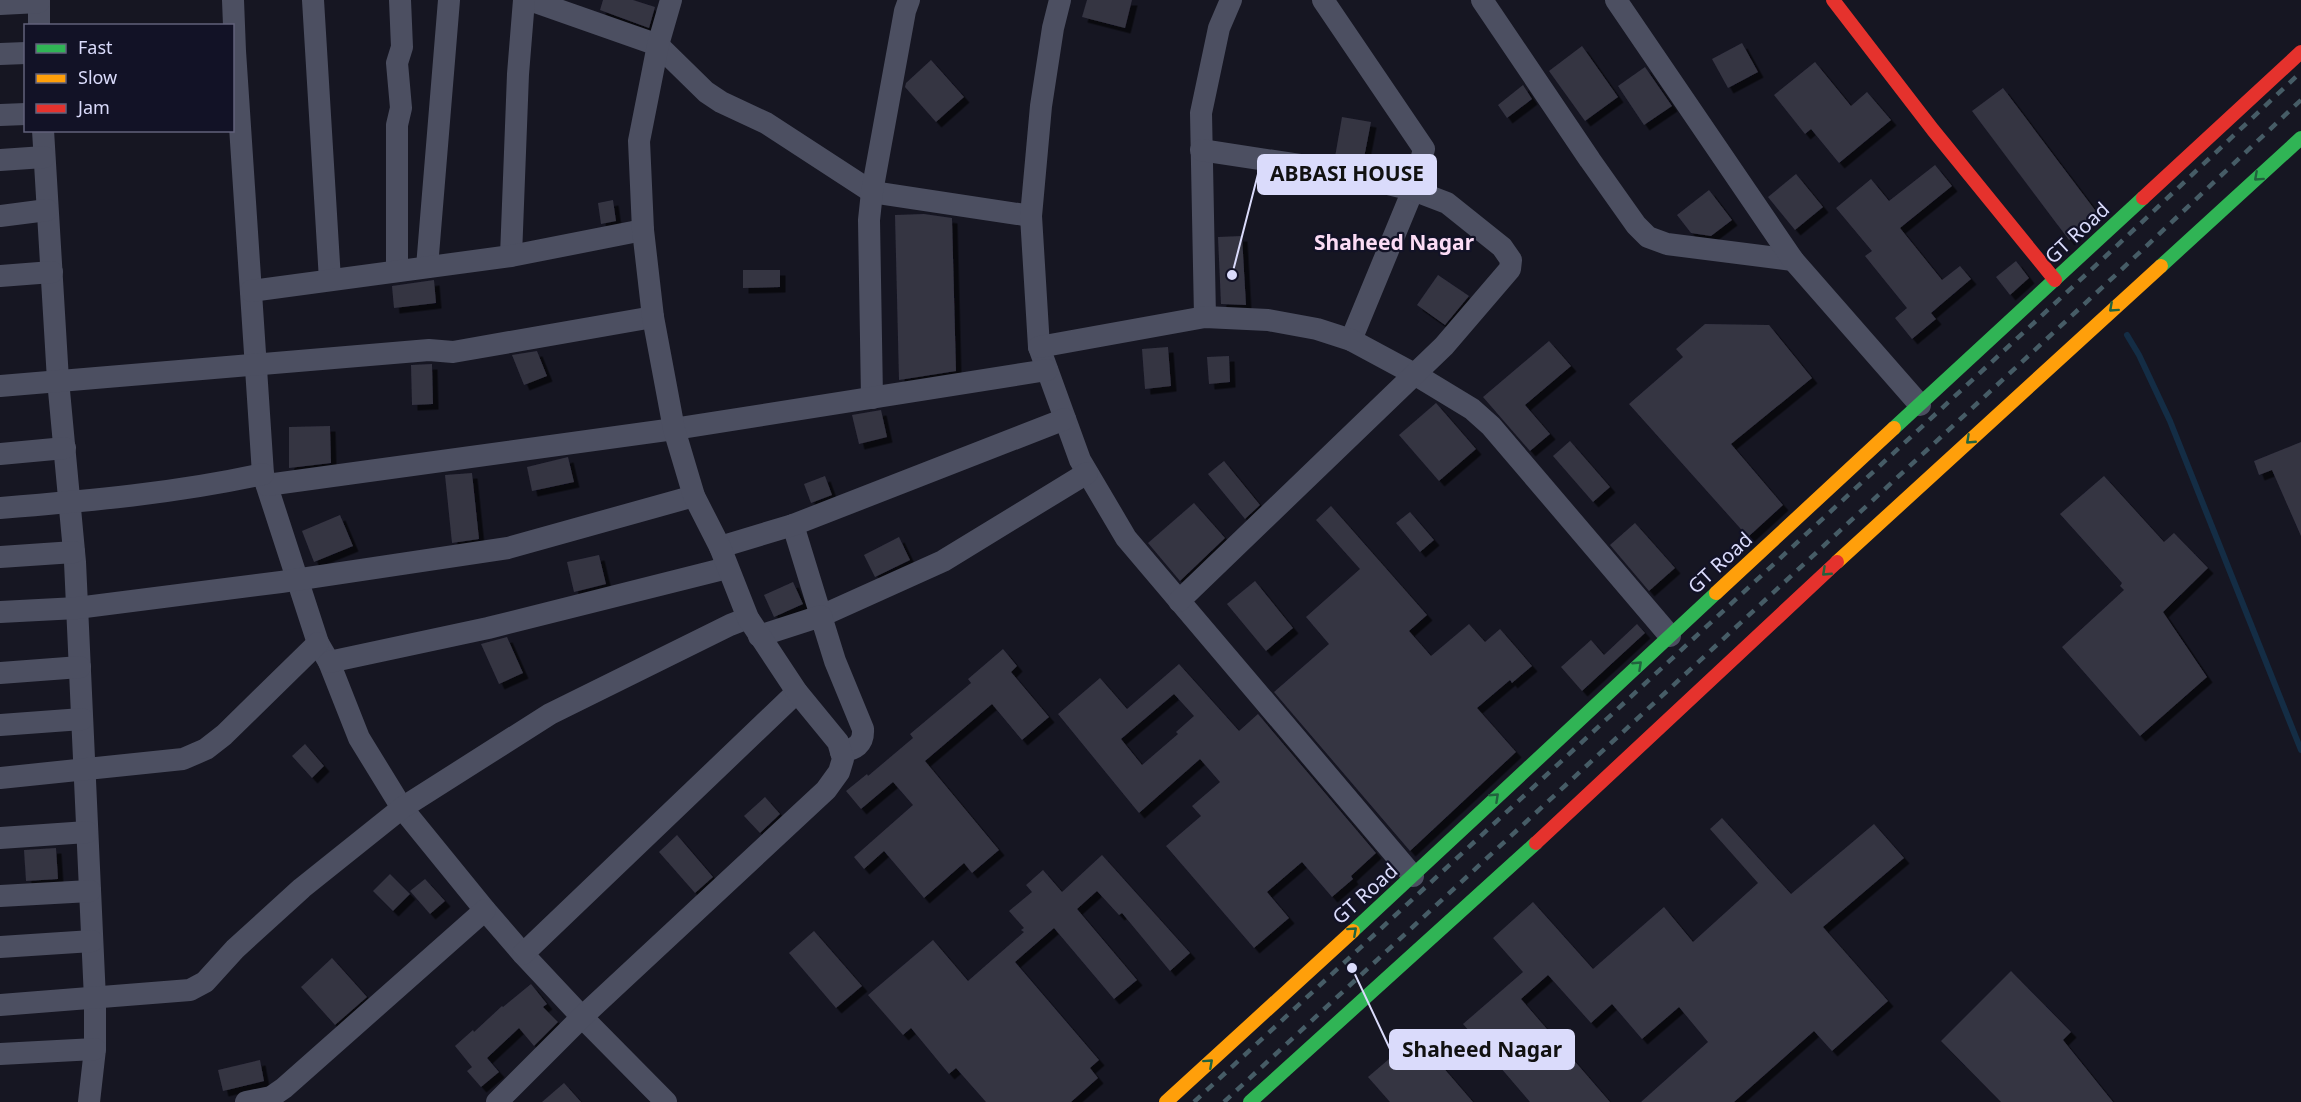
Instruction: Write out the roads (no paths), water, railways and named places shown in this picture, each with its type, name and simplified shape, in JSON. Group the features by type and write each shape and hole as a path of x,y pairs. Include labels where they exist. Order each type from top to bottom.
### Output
{"main road":[{"path":"1833,0 1933,130 2055,280"},
{"name":"GT Road","path":"1166,1102 1413,876 1469,821 2301,52"},
{"path":"1250,1102 1508,869 1730,660 2301,138"}],"street":[{"path":"233,0 234,24"},
{"path":"314,0 330,280"},
{"path":"397,271 397,125 401,108 397,63 402,47 400,0"},
{"path":"427,267 449,0"},
{"path":"511,256 518,74 524,0"},
{"path":"530,0 658,45 706,92 721,102 766,123 872,192 1031,216"},
{"path":"497,1102 582,1017 826,790 839,772 843,759 838,742 797,692 754,627 694,496 674,429 653,317 643,230 639,141 658,45 671,0"},
{"path":"872,398 869,220 905,10 909,0"},
{"path":"1060,0 1053,28 1041,106 1031,216 1039,347 1080,460 1126,538 1413,876"},
{"path":"1205,317 1201,113 1219,28 1231,0"},
{"path":"1323,0 1424,149 1413,190 1351,340"},
{"path":"1482,0 1590,160 1636,225 1648,237 1667,244 1792,260"},
{"path":"1616,0 1792,260 1920,405"},
{"path":"0,4 39,1 39,24"},
{"path":"234,26 265,479 324,652 360,738 402,808 523,954 666,1102"},
{"path":"0,54 24,53"},
{"path":"0,115 24,114"},
{"path":"43,132 58,380 71,502 80,667 95,999 95,1049 89,1102"},
{"path":"1179,602 1416,375 1510,269 1511,260 1502,247 1447,203 1413,190 1326,169 1201,150"},
{"path":"0,160 44,157"},
{"path":"0,216 47,210"},
{"path":"251,291 511,256 643,230"},
{"path":"0,276 52,272"},
{"path":"0,386 429,350 453,352 653,317"},
{"path":"1039,347 1205,317 1268,320 1317,329 1351,340 1472,409 1491,426 1670,636"},
{"path":"0,508 71,502 674,429 1047,370"},
{"path":"0,778 183,759 206,749 324,652 488,628 723,557 793,525 1065,419"},
{"path":"0,454 65,448"},
{"path":"0,1005 190,990 205,982 235,949 302,888 402,808 550,714 730,625 754,627 821,616 943,561 1087,472"},
{"path":"0,612 77,608 508,549 694,496"},
{"path":"793,525 835,661 863,729 860,744 854,749 841,752"},
{"path":"0,557 74,552"},
{"path":"0,673 80,667"},
{"path":"523,954 797,692"},
{"path":"0,725 82,719"},
{"path":"0,838 87,832"},
{"path":"0,896 90,891"},
{"path":"246,1102 271,1096 284,1088 485,910"},
{"path":"0,947 92,941"},
{"path":"0,1054 95,1049"}],"waterway":[{"path":"2127,335 2170,421 2301,750"}],"railway":[{"path":"1194,1102 2107,255 2301,72"},
{"path":"1224,1102 2121,270 2301,100"}],"place":[{"name":"ABBASI HOUSE","path":"1232,275"},
{"name":"Shaheed Nagar","path":"1352,968"}],"district":[{"name":"Shaheed Nagar","path":"1394,243"}]}
